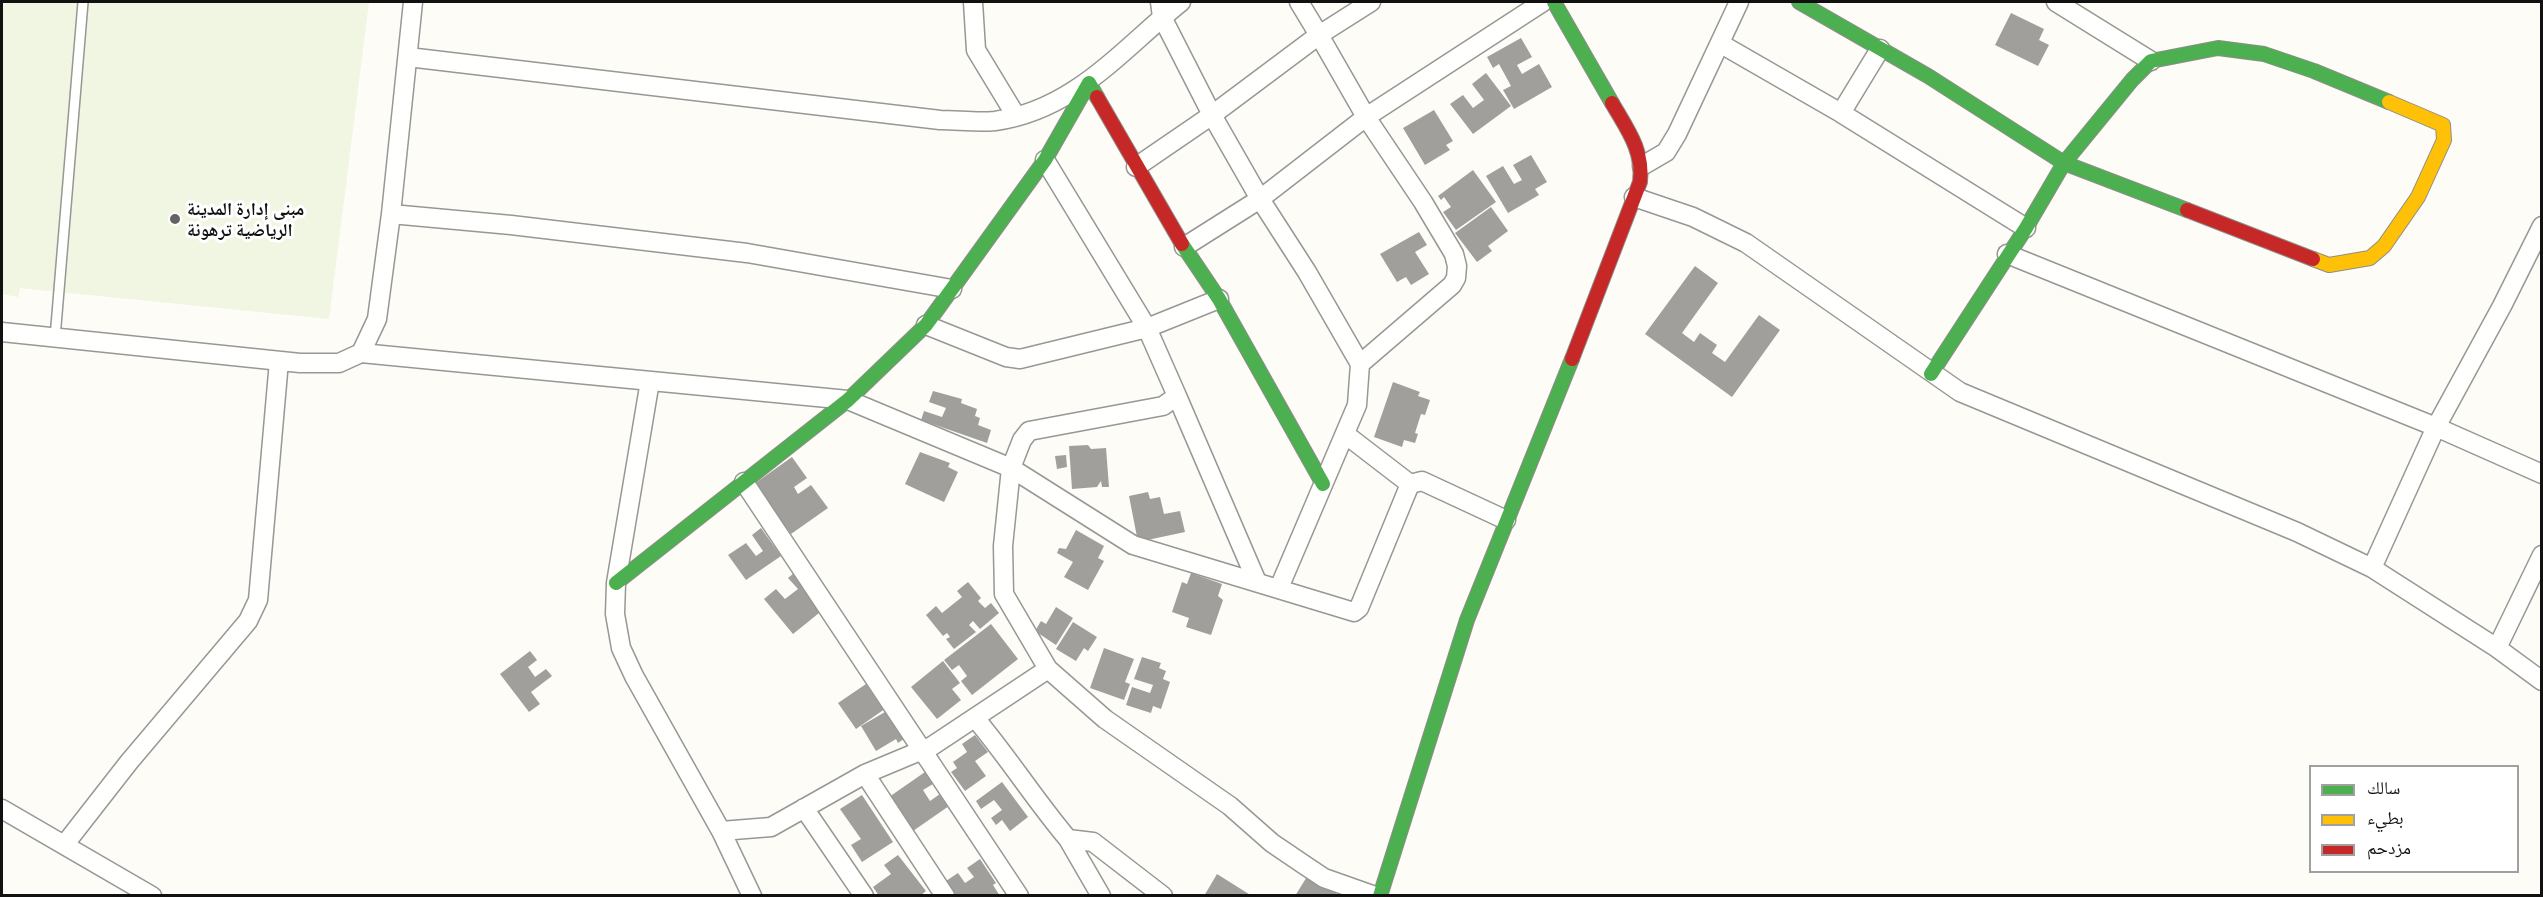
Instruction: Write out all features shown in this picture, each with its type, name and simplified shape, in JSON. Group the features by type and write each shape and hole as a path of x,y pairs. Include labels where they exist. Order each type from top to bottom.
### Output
{"street":[{"path":"361,353 377,319 391,214 413,2"},
{"path":"973,2 976,50 1016,116"},
{"path":"616,583 848,400 926,325 1045,160 1089,83 1161,9 1181,2"},
{"path":"1299,2 1366,117 1423,202 1454,254 1457,266 1456,278 1452,285 1360,364"},
{"path":"1136,167 1212,115 1320,35 1371,2"},
{"path":"1184,247 1260,199 1366,117 1543,2"},
{"path":"1177,396 1163,406 1029,431 1022,440 1011,468 1003,546 1004,594 1048,669 1105,719 1230,806 1272,843 1324,878 1378,896 1467,620 1576,350 1634,197 1642,166 1638,148 1629,130 1554,2"},
{"path":"1642,166 1666,152 1721,44 1739,2"},
{"path":"1799,2 1928,76 2064,163 2329,265 2370,258 2384,246 2418,197 2444,140 2443,125 2436,120 2314,70 2264,54 2218,48 2151,61 2132,80 2064,163 2026,228 1931,374"},
{"path":"2056,2 2151,61"},
{"path":"1161,9 1212,115 1360,364 1357,405 1279,588"},
{"path":"1721,44 1841,113 2026,228"},
{"path":"1841,113 1880,49"},
{"path":"408,57 940,120 994,121 1016,116 1038,110 1089,83"},
{"path":"1089,83 1136,167 1219,300 1323,484"},
{"path":"1045,160 1147,328 1257,582"},
{"path":"1634,197 1694,217 1746,243 1960,392 2297,532 2372,568 2498,648 2541,681"},
{"path":"391,214 511,225 747,253 952,289"},
{"path":"2372,568 2436,427 2502,306 2541,225"},
{"path":"2007,254 2436,427 2541,474"},
{"path":"926,325 1006,357 1020,359 1147,328 1219,300"},
{"path":"2,332 279,361 339,363 361,353 848,400 1011,468 1133,544 1354,612 1358,611 1410,484"},
{"path":"65,844 129,762 248,621 258,600 279,361"},
{"path":"650,381 616,583 615,614 621,648 634,676 721,831 752,896"},
{"path":"1345,434 1410,484 1422,482 1506,520"},
{"path":"744,482 1019,896"},
{"path":"2498,648 2541,555"},
{"path":"721,831 771,827 865,774 932,746 1048,669"},
{"path":"975,718 1006,755 1030,792 1068,839 1101,896"},
{"path":"865,774 945,896"},
{"path":"2,808 152,896"},
{"path":"804,808 864,896"},
{"path":"1068,839 1093,842 1163,896"}],"lane":[{"path":"56,338 83,2"}],"green space":[{"path":"2,2 369,2 329,319 20,288 18,297 2,294"}],"building":[{"path":"2011,13 2044,29 2039,40 2049,45 2038,66 1995,45"},
{"path":"1521,38 1532,57 1517,65 1522,74 1539,64 1552,87 1514,109 1503,90 1511,86 1499,64 1493,68 1487,57"},
{"path":"1486,73 1511,106 1473,134 1450,104 1463,95 1473,108 1484,100 1472,84"},
{"path":"1434,110 1453,141 1446,145 1450,150 1425,165 1403,128"},
{"path":"1531,155 1547,182 1535,189 1539,195 1508,213 1486,176 1503,166 1514,184 1522,180 1513,165"},
{"path":"1473,170 1496,202 1456,230 1443,212 1451,207 1444,197 1441,200 1438,196"},
{"path":"1491,207 1508,231 1488,246 1492,251 1477,262 1455,233"},
{"path":"1419,232 1427,245 1415,252 1429,274 1411,285 1406,277 1397,282 1380,254"},
{"path":"1695,266 1718,283 1682,333 1694,342 1700,333 1717,345 1712,353 1725,362 1759,315 1780,330 1732,397 1645,334"},
{"path":"1393,382 1420,392 1418,396 1430,400 1425,415 1421,414 1415,433 1418,434 1415,443 1404,440 1402,447 1374,437"},
{"path":"933,391 962,399 961,403 977,409 975,416 980,418 978,425 991,430 987,443 921,420 924,411 942,417 946,408 929,402"},
{"path":"1088,445 1091,449 1106,448 1109,487 1102,487 1101,481 1097,487 1072,489 1069,446"},
{"path":"920,452 950,463 948,467 958,472 944,502 905,484"},
{"path":"1066,455 1067,467 1057,469 1055,456"},
{"path":"792,457 807,478 794,487 798,494 811,485 828,508 791,534 754,484"},
{"path":"1148,492 1150,499 1160,497 1164,514 1180,511 1185,532 1138,542 1129,496"},
{"path":"761,528 781,556 746,580 728,555 746,543 756,556 763,551 752,535"},
{"path":"1076,530 1104,546 1098,558 1104,561 1088,590 1064,577 1073,562 1057,553 1059,548 1066,549"},
{"path":"795,572 824,609 793,634 764,599 776,589 785,599 798,589 788,578"},
{"path":"1191,573 1222,584 1218,596 1223,600 1211,635 1186,627 1189,618 1172,612 1182,582 1187,584"},
{"path":"968,582 981,598 978,601 985,608 991,603 999,613 980,629 973,621 969,625 976,632 954,649 946,639 950,637 947,633 943,636 926,615 936,606 942,613 962,597 957,591"},
{"path":"1056,607 1073,618 1056,645 1035,631 1041,621 1046,624"},
{"path":"1073,622 1097,637 1088,651 1084,648 1076,661 1056,649"},
{"path":"991,624 1018,659 972,695 961,681 967,676 959,665 952,670 944,660"},
{"path":"1104,648 1134,659 1125,682 1130,684 1124,700 1090,688"},
{"path":"530,651 537,660 528,667 535,677 546,669 552,676 531,692 540,704 529,712 500,674"},
{"path":"1142,657 1161,663 1159,668 1166,671 1163,679 1170,682 1161,709 1153,706 1151,713 1126,705 1132,687 1150,693 1153,685 1134,679"},
{"path":"943,661 960,683 952,689 961,700 937,719 911,687"},
{"path":"866,684 878,702 883,698 889,706 856,729 838,703"},
{"path":"885,712 890,719 895,715 908,736 898,743 896,739 876,751 861,726"},
{"path":"975,735 988,752 975,761 986,776 965,791 951,772 957,768 953,762 967,752 962,744"},
{"path":"925,772 933,784 923,790 930,801 940,794 949,806 913,831 889,797"},
{"path":"1002,782 1028,817 1010,831 1002,820 996,825 991,818 1002,810 994,800 981,809 976,801"},
{"path":"862,795 893,842 862,862 851,845 861,839 840,809"},
{"path":"898,855 926,891 920,896 879,896 873,887 891,874 884,865"},
{"path":"980,859 996,883 993,885 1000,896 956,896 946,881 958,873 965,883 974,877 967,868"},
{"path":"1217,874 1252,896 1204,896"},
{"path":"1308,875 1340,896 1295,896"}],"traffic: fast":[{"path":"1554,2 1612,103"},
{"path":"1799,2 1928,76 2064,163 2187,210"},
{"path":"1931,374 2026,228 2064,163 2132,80 2151,61 2218,48 2264,54 2314,71 2389,102"},
{"path":"616,583 848,400 926,325 1045,160 1089,83 1097,97"},
{"path":"1182,244 1219,299 1323,484"},
{"path":"1380,896 1467,620 1572,359"}],"traffic: slow":[{"path":"2313,259 2329,265 2370,258 2384,246 2418,197 2444,140 2443,125 2389,102"}],"traffic: jam":[{"path":"1097,97 1182,244"},
{"path":"1572,359 1640,182 1641,171 1637,150 1629,131 1612,103"},
{"path":"2187,210 2313,259"}],"place":[{"name":"مبنى إدارة المدينة الرياضية ترهونة","path":"175,219"}]}
